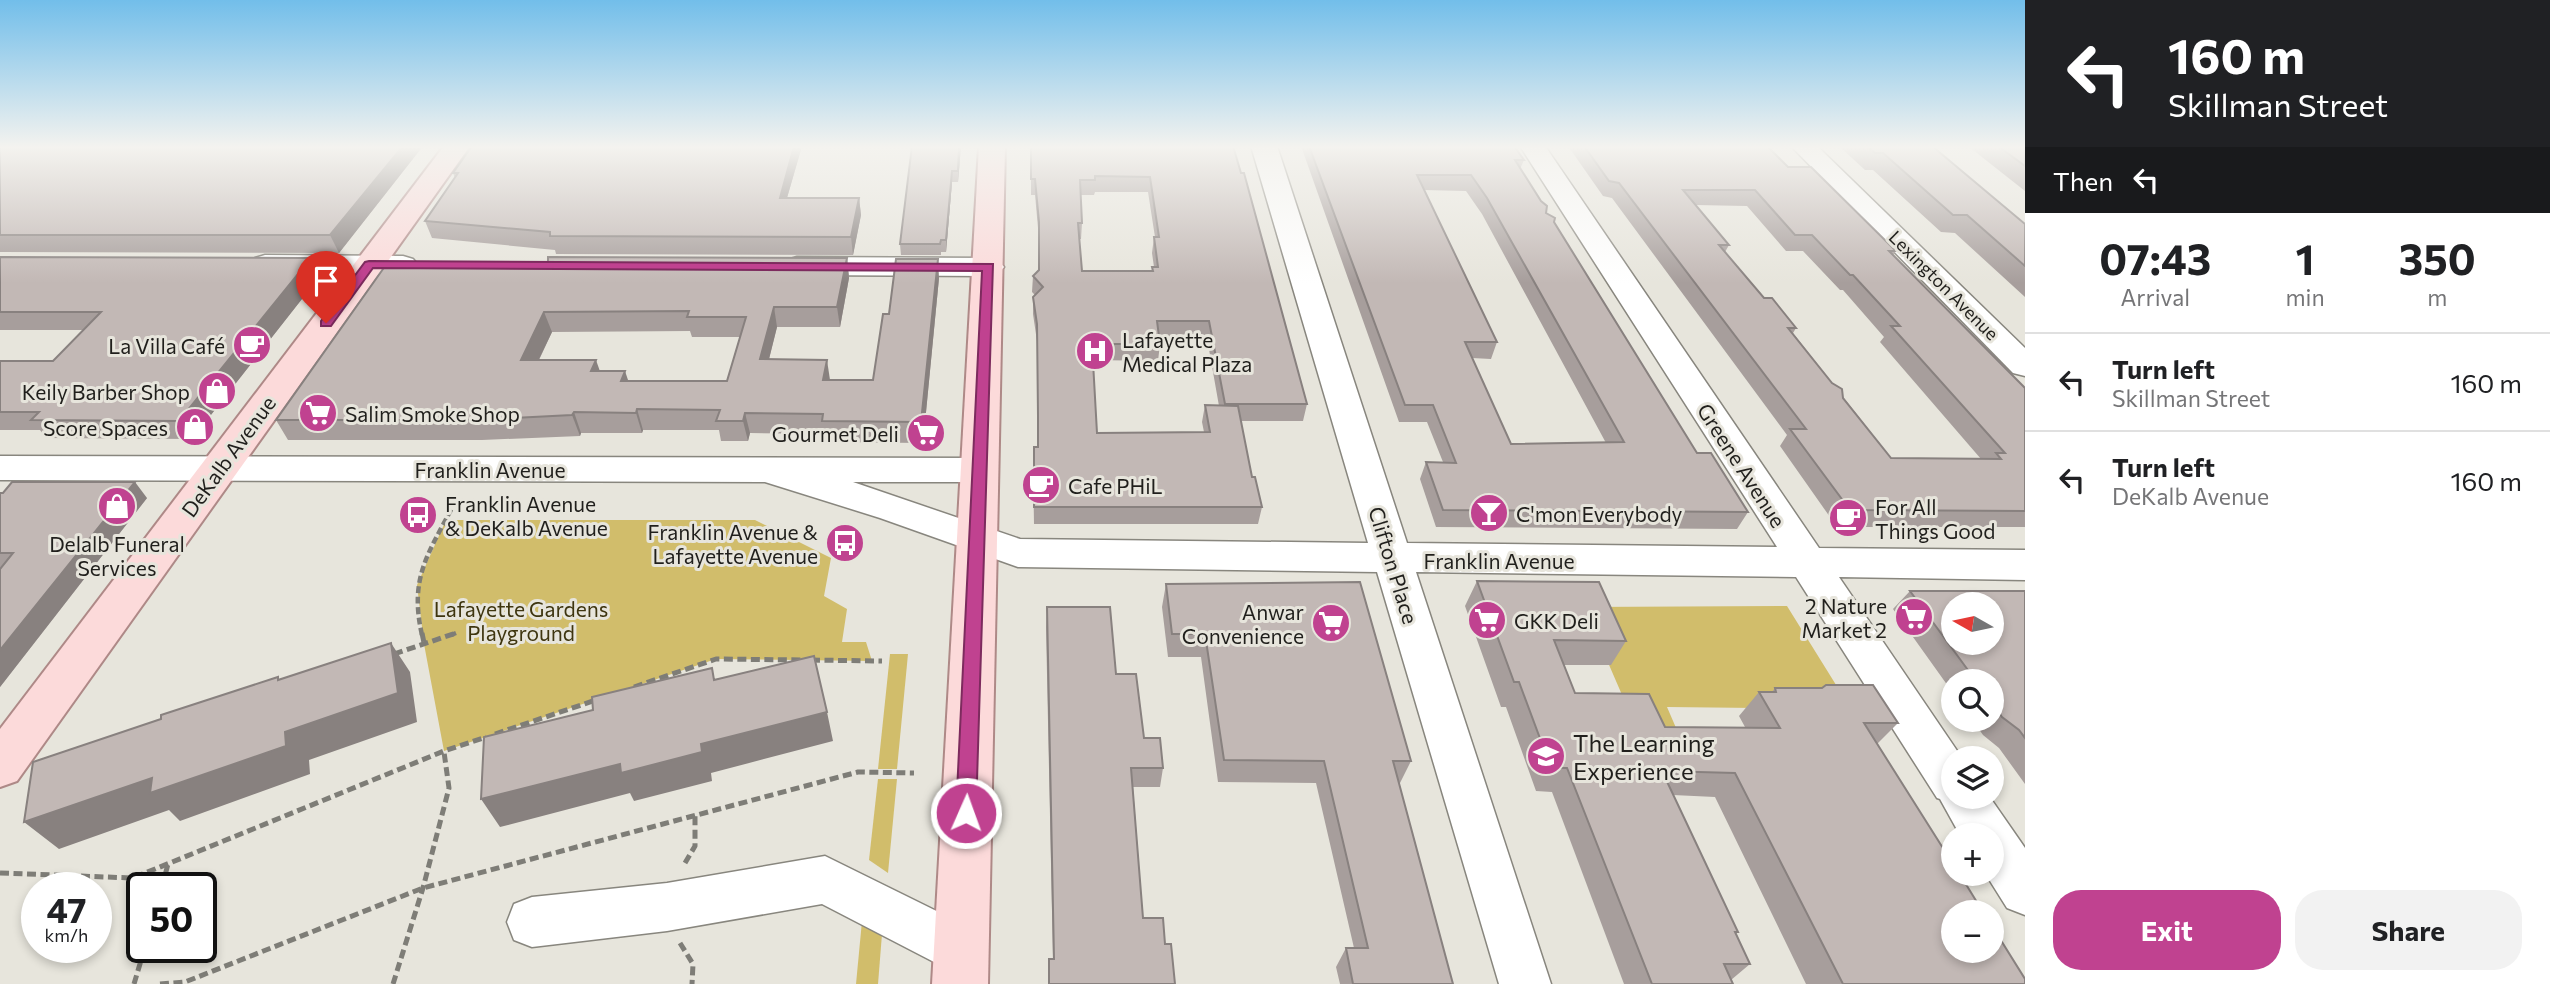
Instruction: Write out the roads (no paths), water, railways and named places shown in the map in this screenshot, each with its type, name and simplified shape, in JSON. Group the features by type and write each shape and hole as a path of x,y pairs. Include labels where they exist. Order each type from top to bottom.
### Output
{"main road":[{"name":"DeKalb Avenue","path":"0,766 423,192"},
{"path":"961,967 991,192"}],"street":[{"name":"Clifton Place","path":"1278,192 1525,984"},
{"name":"Greene Avenue","path":"1563,192 1941,765"},
{"name":"Lexington Avenue","path":"1849,192 2025,366"},
{"path":"237,264 426,265"},
{"path":"774,266 989,267"},
{"name":"Franklin Avenue","path":"0,468 980,470"},
{"name":"Franklin Avenue","path":"767,470 860,495 1018,553 1392,560 2025,565"},
{"path":"2004,859 2025,891"},
{"path":"532,922 667,908 825,880 961,967"}],"place":[{"name":"La Villa Café","path":"252,345"},
{"name":"Lafayette Medical Plaza","path":"1095,351"},
{"name":"Keily Barber Shop","path":"217,391"},
{"name":"Salim Smoke Shop","path":"318,413"},
{"name":"Score Spaces","path":"195,427"},
{"name":"Gourmet Deli","path":"926,433"},
{"name":"Cafe PHiL","path":"1041,485"},
{"name":"Delalb Funeral Services","path":"117,506"},
{"name":"C'mon Everybody","path":"1489,513"},
{"name":"Franklin Avenue & DeKalb Avenue","path":"418,515"},
{"name":"For All Things Good","path":"1848,518"},
{"name":"Franklin Avenue & Lafayette Avenue","path":"845,543"},
{"name":"2 Nature Market 2","path":"1914,617"},
{"name":"GKK Deli","path":"1487,620"},
{"name":"Anwar Convenience","path":"1331,623"},
{"name":"The Learning Experience","path":"1546,756"}],"park label":[{"name":"Lafayette Gardens Playground","path":"521,620"}]}
